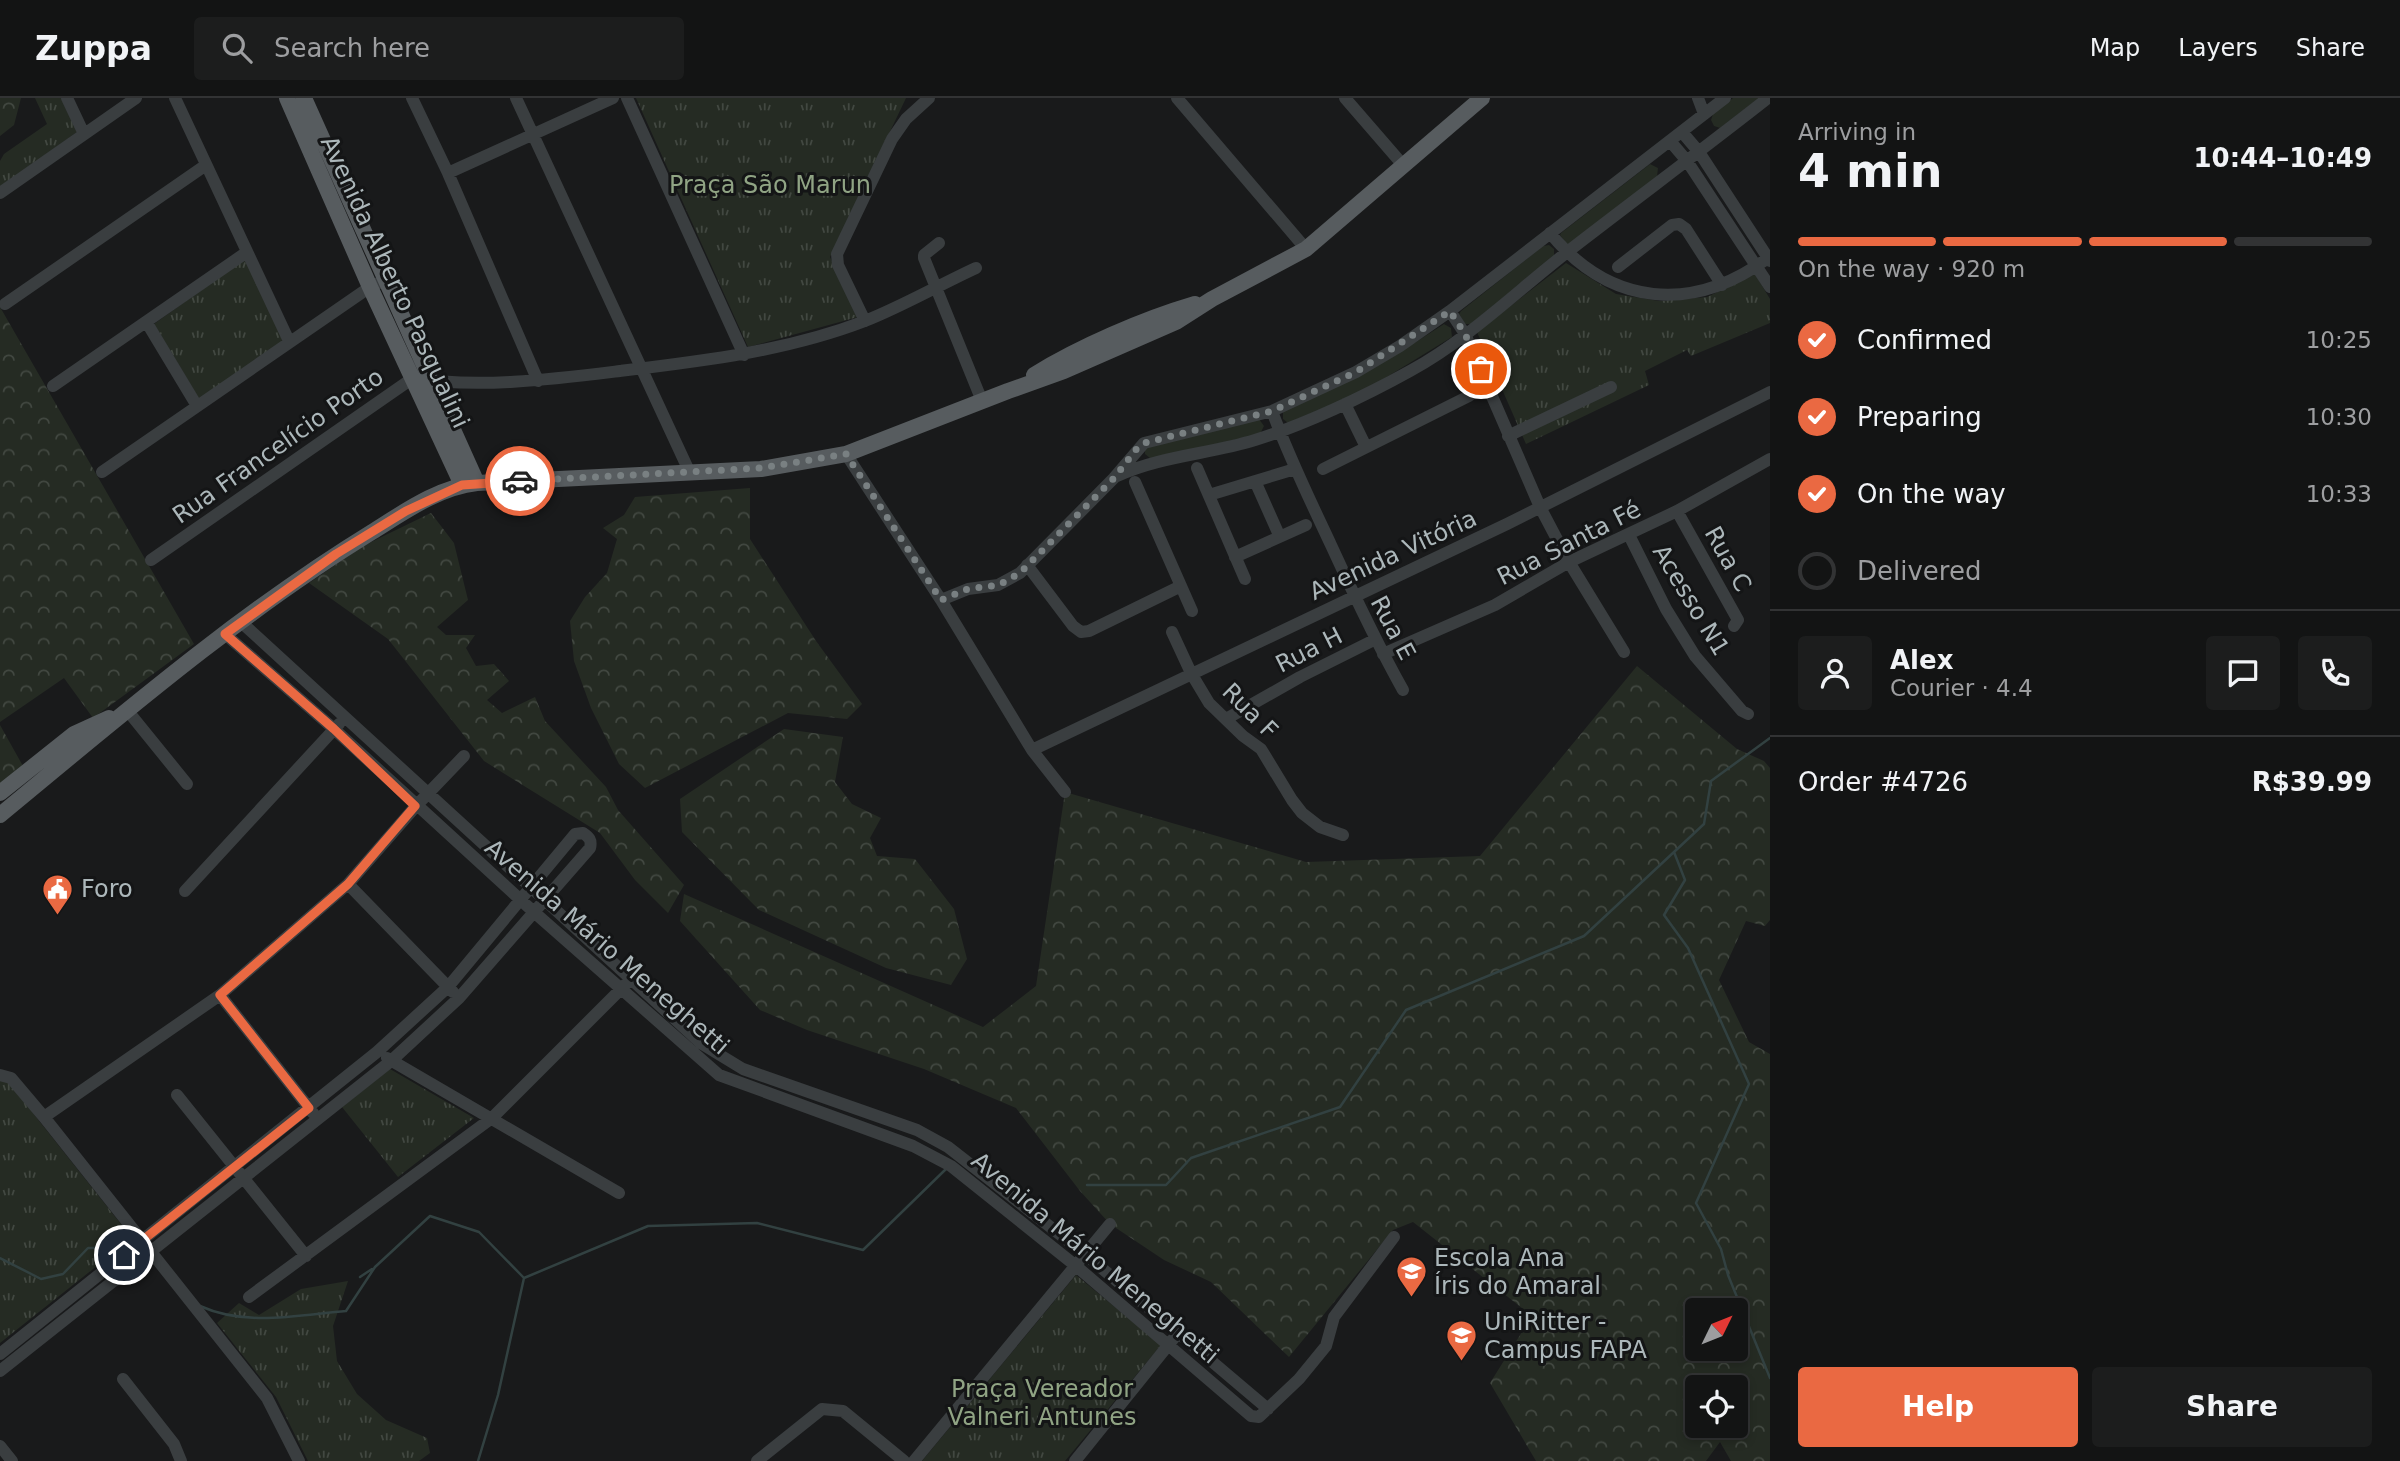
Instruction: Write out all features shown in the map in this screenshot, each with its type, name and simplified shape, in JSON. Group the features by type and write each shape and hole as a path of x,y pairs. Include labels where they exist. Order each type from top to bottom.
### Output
{"main road":[{"name":"Avenida Alberto Pasqualini","path":"287,98 377,284 433,382 470,484"},
{"name":"Avenida Alberto Pasqualini","path":"304,98 413,378 470,484"},
{"path":"0,793 127,710 241,622 348,547 406,511 470,484 761,468 846,454 1064,371 1176,322 1212,299 1306,249 1482,98"},
{"path":"0,815 75,743"}],"street":[{"path":"67,98 84,134"},
{"path":"0,193 136,98"},
{"path":"175,98 289,341"},
{"path":"412,98 538,381"},
{"path":"516,98 690,473"},
{"path":"447,173 613,98"},
{"path":"627,98 744,355"},
{"path":"865,321 838,265 837,254 892,139 906,118 929,98"},
{"path":"1177,98 1306,249"},
{"path":"1345,98 1403,165"},
{"path":"1698,98 1704,114"},
{"path":"941,600 968,589 999,585 1020,573 1114,478 1141,445 1149,440 1272,411 1356,372 1450,311 1725,98"},
{"path":"1114,478 1149,464 1217,451 1279,431 1345,404 1412,370 1465,334 1768,98"},
{"path":"1549,233 1566,253 1600,276 1634,292 1676,295 1696,293 1722,285 1769,260 1699,152 1682,132"},
{"path":"1670,141 1687,161 1770,287"},
{"path":"5,304 206,165"},
{"path":"1618,267 1676,224 1686,229 1722,285"},
{"path":"939,243 924,256 982,401"},
{"path":"53,386 247,253"},
{"name":"Rua Francelício Porto","path":"151,560 413,378 433,382 538,381 744,355 788,345 865,321 976,268"},
{"path":"102,472 289,341 377,284"},
{"path":"1450,311 1465,334 1540,507 1569,562 1624,652"},
{"path":"147,323 197,407"},
{"path":"1508,436 1611,387"},
{"name":"Avenida Vitória","path":"1032,750 1540,507 1770,392"},
{"path":"1324,470 1469,396"},
{"path":"1345,404 1366,447"},
{"name":"Rua E","path":"1272,411 1353,597 1403,690"},
{"path":"1141,445 1140,457 1149,464"},
{"path":"846,454 941,600 1032,750 1065,792"},
{"name":"Rua Santa Fé","path":"1383,654 1495,605 1569,562 1677,511 1770,459"},
{"path":"1197,468 1245,579"},
{"path":"1209,495 1295,469"},
{"path":"1255,481 1279,536"},
{"path":"1135,482 1192,611"},
{"name":"Rua C","path":"1677,511 1738,620 1734,626"},
{"path":"1235,557 1306,525"},
{"name":"Acesso N1","path":"1629,535 1666,609 1695,656 1742,711 1748,714"},
{"path":"1027,565 1073,626 1081,632 1181,586"},
{"name":"Avenida Mário Meneghetti","path":"225,634 719,1075 913,1146 951,1166 1076,1266 1251,1416 1259,1417 1268,1409 1086,1254 948,1147 917,1130 743,1069 702,1044 241,622"},
{"name":"Rua F","path":"1172,632 1209,703 1261,749 1302,813 1320,827 1343,835"},
{"name":"Rua H","path":"1226,719 1300,677 1374,640"},
{"path":"127,710 187,783"},
{"path":"185,891 345,718"},
{"path":"44,1117 220,995 348,884 415,806 464,756"},
{"path":"0,1371 58,1317 146,1246 234,1167 377,1052 448,987 575,834 583,833 589,837 590,848 535,913 459,998 391,1061 243,1178 146,1246"},
{"path":"348,884 459,998"},
{"path":"249,1297 492,1118 631,979"},
{"path":"220,995 318,1118"},
{"path":"377,1052 619,1193"},
{"path":"719,1075 730,1060"},
{"path":"0,1074 11,1079 44,1117 267,1398 299,1461"},
{"path":"177,1095 306,1256"},
{"path":"832,1116 838,1102"},
{"path":"940,1160 948,1147"},
{"path":"914,1461 1110,1224"},
{"path":"1268,1409 1326,1346 1334,1317 1394,1237"},
{"path":"0,1354 58,1317"},
{"path":"1075,1461 1179,1332"},
{"path":"123,1379 174,1444 181,1461"},
{"path":"757,1461 822,1409 842,1411 904,1461"},
{"path":"0,1446 12,1461"}],"green space":[{"path":"0,98 21,98 14,125 0,136"},
{"path":"35,98 61,98 77,132 0,187 0,161 4,154 47,124"},
{"name":"Praça São Marun","path":"636,98 906,98 830,257 858,317 748,347"},
{"path":"1733,98 1759,98 1720,128 1714,126 1711,120 1713,114"},
{"path":"1650,164 1658,168 1657,177 1568,246 1561,233"},
{"path":"1549,245 1554,249 1554,256 1471,324 1465,324 1459,314 1461,311 1543,246"},
{"path":"245,259 283,341 200,400 154,324"},
{"path":"1566,263 1616,294 1659,301 1707,297 1755,274 1770,299 1770,323 1691,356 1687,350 1645,371 1649,385 1526,444 1477,332"},
{"path":"0,307 194,644 93,718 64,678 0,722"},
{"path":"1444,324 1451,328 1452,337 1364,391 1288,423 1283,419 1283,411 1416,342"},
{"path":"1259,419 1264,426 1260,434 1151,459 1145,454 1145,448"},
{"path":"750,488 750,539 816,641 862,704 847,719 788,713 645,788 619,764 591,708 574,661 570,621 585,597 607,573 617,539 603,528 624,515 635,497"},
{"path":"431,513 454,543 468,600 437,627 446,635 475,635 466,648 476,666 494,664 509,681 487,700 502,713 535,697 545,721 606,787 618,810 684,885 668,913 635,880 600,833 484,761 388,639 309,583 363,546"},
{"path":"1637,666 1737,749 1764,761 1770,768 1770,920 1765,926 1746,921 1719,980 1749,1042 1770,1054 1770,1461 1731,1461 1720,1442 1706,1461 1536,1461 1490,1383 1532,1316 1413,1222 1393,1230 1289,1357 1211,1282 1164,1260 1110,1224 1080,1191 1016,1108 924,1069 807,1030 760,1010 680,921 684,894 983,1027 1036,986 1065,792 1306,862 1480,856"},
{"path":"0,725 28,775 0,798"},
{"path":"784,729 843,737 835,782 852,804 881,818 870,838 877,856 915,859 954,909 967,959 951,985 886,968 759,910 682,832 680,799"},
{"path":"390,1069 474,1118 398,1177 342,1107"},
{"path":"0,1080 9,1083 132,1238 0,1343"},
{"name":"Praça Vereador Valneri Antunes","path":"1076,1275 1161,1345 1065,1461 922,1461"},
{"path":"348,1281 333,1326 337,1361 357,1394 386,1420 427,1438 430,1453 419,1461 308,1461 276,1397 217,1323 239,1303 259,1315 301,1289"}],"waterway":[{"path":"1087,1185 1166,1185 1191,1158 1340,1107 1406,1010 1584,936 1704,824 1711,781 1770,738"},
{"path":"1674,852 1685,880 1664,915 1688,948 1749,1084 1696,1203 1721,1249 1728,1275 1770,1378"},
{"path":"524,1278 648,1226 757,1223 863,1250 946,1169"},
{"path":"200,1306 254,1318 346,1311 375,1267 430,1216 479,1232 524,1278"},
{"path":"0,1258 41,1279 63,1274 88,1248 126,1248"},
{"path":"360,1277 372,1269"},
{"path":"478,1461 498,1395 524,1278"}],"way so far":[{"path":"520,481 761,468 846,454 941,600 968,589 999,585 1020,573 1114,478 1138,447 1149,440 1272,411 1356,372 1400,346 1450,311 1465,334 1481,369"}],"place":[{"name":"Foro","path":"58,916"},
{"name":"Escola Ana Íris do Amaral","path":"1411,1299"},
{"name":"UniRitter - Campus FAPA","path":"1461,1363"}],"route":[{"path":"124,1255 309,1108 220,995 348,884 415,806 334,729 225,634 336,554 406,511 462,485 520,481"}]}
